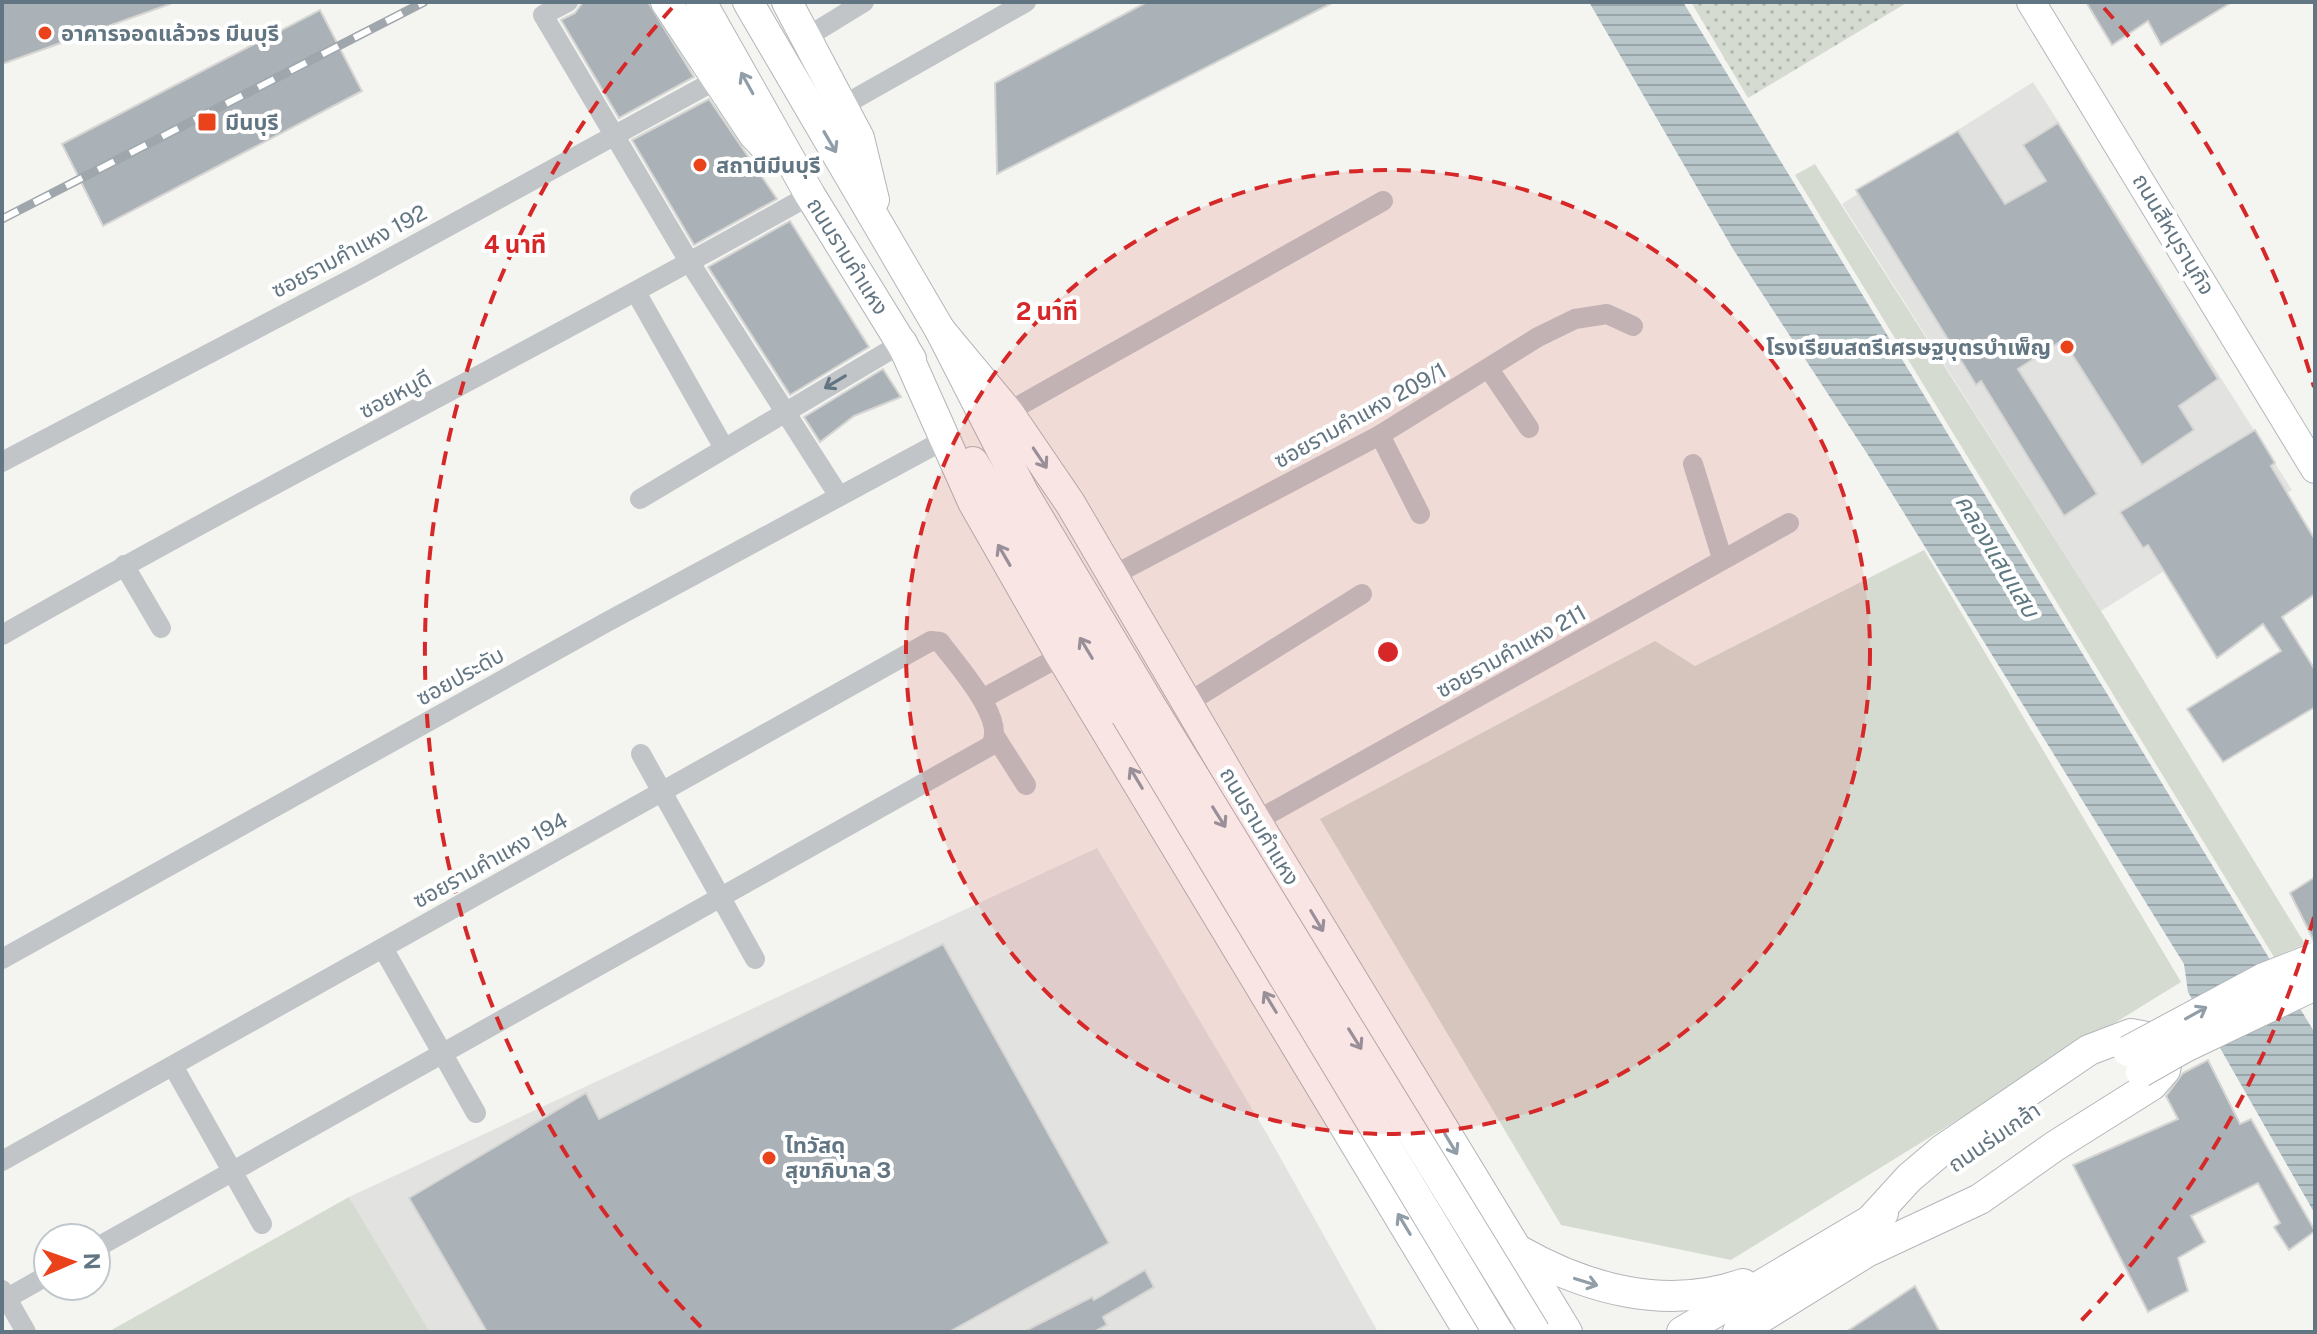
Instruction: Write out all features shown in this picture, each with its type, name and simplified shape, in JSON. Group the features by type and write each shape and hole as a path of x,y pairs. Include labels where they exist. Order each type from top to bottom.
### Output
{"main road":[{"path":"666,2 754,135 810,195"},
{"name":"ถนนรามคำแหง","path":"748,2 940,330 1137,709 1498,1332"},
{"path":"787,2 844,105 870,172 877,222"},
{"name":"ถนนสีหบุรานุกิจ","path":"2031,2 2315,469"},
{"name":"ถนนรามคำแหง","path":"704,6 810,195 902,343 1535,1332"},
{"name":"ถนนรามคำแหง","path":"940,330 1008,412 1070,503 1256,821 1567,1332"},
{"name":"ถนนรามคำแหง","path":"902,343 973,502 1061,656 1426,1260 1462,1326"},
{"name":"ถนนร่มเกล้า","path":"1682,1332 1796,1280 1870,1237 2036,1108 2134,1061 2264,978 2315,958"},
{"name":"ถนนร่มเกล้า","path":"2134,1061 2195,1042 2315,985"},
{"path":"2131,1034 2147,1037 2162,1047 2167,1060 2165,1070 2152,1085 2055,1146 1980,1199 1870,1237 1909,1178 1942,1150 2089,1050 2131,1034"},
{"path":"1426,1260 1483,1314 1501,1326 1525,1326 1532,1315 1531,1302 1499,1222"},
{"path":"1515,1249 1583,1282 1648,1294 1707,1295 1796,1280"},
{"path":"1766,1332 1796,1280"},
{"name":"ถนนร่มเกล้า","path":"1738,1332 1796,1280"}],"street":[{"path":"568,2 543,15 690,263 783,413 839,496"},
{"path":"807,37 864,2"},
{"path":"844,105 1026,2"},
{"name":"ซอยรามคำแหง 192","path":"2,462 716,80"},
{"name":"ซอยหนูดี","path":"2,635 124,565 637,294 810,195"},
{"path":"1008,412 1383,201"},
{"path":"637,294 724,448"},
{"name":"ซอยรามคำแหง 209/1","path":"1112,576 1380,435 1575,319 1607,314 1633,326"},
{"path":"640,499 902,343"},
{"path":"1489,369 1529,428"},
{"path":"1380,435 1420,514"},
{"name":"ซอยประดับ","path":"2,959 944,440"},
{"path":"1693,464 1722,558"},
{"name":"ซอยรามคำแหง 211","path":"1256,821 1789,523"},
{"path":"124,565 161,628"},
{"path":"1186,704 1362,594"},
{"name":"ซอยรามคำแหง 194","path":"2,1161 931,641 940,642 982,699 996,728 996,738 1026,785"},
{"path":"982,699 1061,656"},
{"path":"112,1239 990,746 996,738"},
{"path":"641,754 755,959"},
{"path":"383,948 476,1113"},
{"path":"173,1066 262,1224"},
{"path":"26,1332 3,1296 32,1282"}],"shaded area":[{"path":"1691,2 1908,2 1748,98"},
{"name":"โรงเรียนสตรีเศรษฐบุตรบำเพ็ญ","path":"2033,82 2292,490 2101,611 1842,204"},
{"path":"1815,164 2101,611 2305,944 2274,957 1795,175"},
{"path":"1924,550 2181,982 1731,1260 1561,1225 1320,819 1655,641 1695,666"},
{"path":"1097,848 1267,1134 1378,1332 430,1332 349,1197"},
{"path":"349,1197 430,1332 108,1332"}],"water":[{"name":"คลองแสนแสบ","path":"1589,2 1683,2 2315,1033 2315,1214 2188,992 2184,964 1868,455 1733,249"}],"building":[{"name":"อาคารจอดแล้วจร มีนบุรี","path":"2,2 170,2 170,4 2,64"},
{"path":"583,2 648,2 694,77 619,118 561,20 575,13"},
{"path":"1147,2 1334,2 997,174 995,83"},
{"path":"2086,2 2232,2 2161,45 2148,21 2112,45"},
{"name":"มีนบุรี","path":"320,10 362,91 103,226 62,144"},
{"path":"709,99 777,199 694,245 632,140"},
{"path":"2058,123 2218,379 2179,406 2194,430 2142,465 2063,340 2018,369 2097,494 2064,516 1981,381 1976,385 1856,190 1958,131 2005,204 2046,181 2023,145"},
{"path":"790,221 869,347 790,395 708,267"},
{"path":"883,369 901,397 854,416 820,442 804,417"},
{"path":"2255,430 2275,463 2271,466 2315,540 2315,594 2282,617 2315,670 2315,707 2223,762 2187,709 2281,651 2263,624 2217,658 2148,545 2143,548 2120,512"},
{"path":"2315,877 2315,940 2314,941 2290,893"},
{"name":"ไทวัสดุ สุขาภิบาล 3","path":"943,944 1109,1243 949,1332 487,1332 409,1198 586,1093 599,1119"},
{"path":"2208,1060 2240,1124 2251,1119 2315,1231 2289,1250 2274,1227 2280,1223 2258,1183 2191,1216 2205,1242 2178,1258 2188,1291 2148,1312 2073,1165 2178,1119 2166,1096 2183,1073"},
{"path":"1145,1270 1154,1287 1103,1317 1107,1325 1094,1332 1023,1332 1092,1297 1094,1300"},
{"path":"1915,1286 1940,1332 1846,1332"}],"railway":[{"path":"2,219 424,2"}],"place":[{"name":"อาคารจอดแล้วจร มีนบุรี","path":"45,33"},
{"name":"มีนบุรี","path":"207,122"},
{"name":"สถานีมีนบุรี","path":"700,165"},
{"name":"โรงเรียนสตรีเศรษฐบุตรบำเพ็ญ","path":"2067,347"},
{"name":"ไทวัสดุ สุขาภิบาล 3","path":"769,1158"}]}
